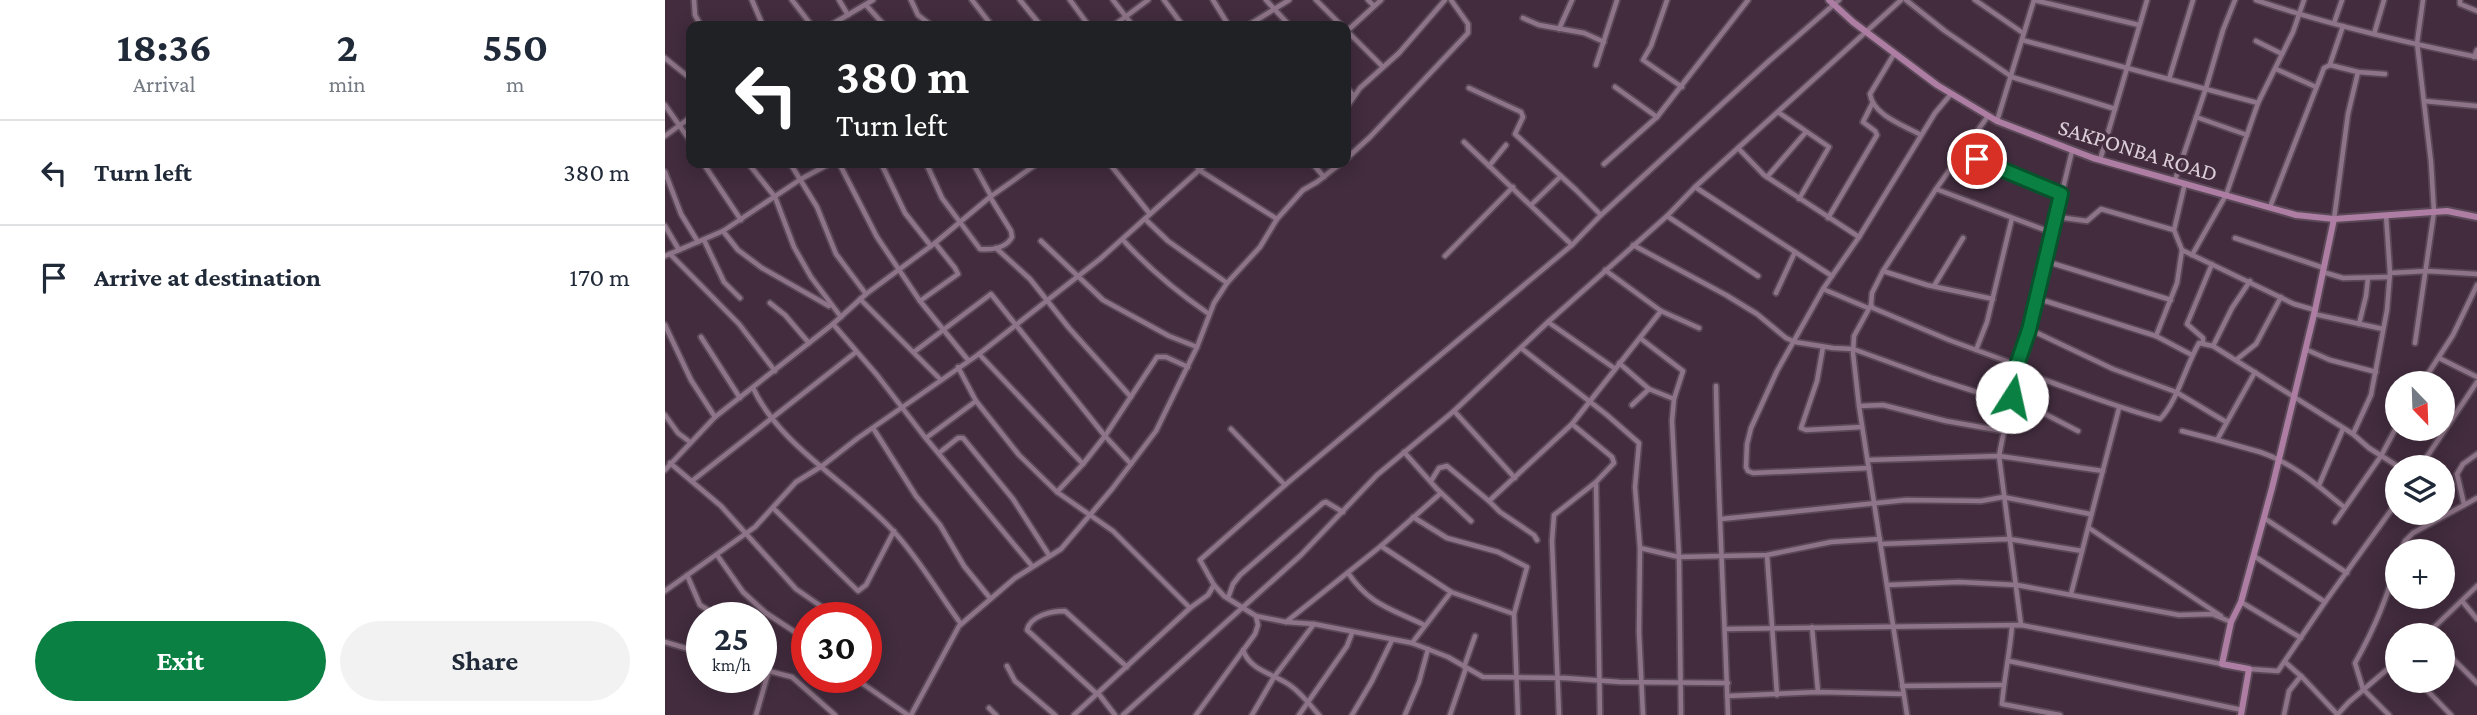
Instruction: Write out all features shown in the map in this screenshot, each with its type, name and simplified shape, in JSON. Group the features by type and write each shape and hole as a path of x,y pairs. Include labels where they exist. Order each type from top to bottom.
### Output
{"main road":[{"name":"SAKPONBA ROAD","path":"1834,2 1865,32 1951,94 1997,121 2072,152 2296,215 2334,219 2460,212 2477,217"},
{"path":"2241,713 2249,669 2222,664 2231,622 2241,602 2279,461 2334,219"}],"street":[{"path":"694,0 698,21"},
{"path":"752,0 761,21"},
{"path":"792,0 808,21"},
{"path":"839,0 848,15"},
{"path":"841,21 873,0"},
{"path":"911,0 918,15 926,21"},
{"path":"972,0 988,21"},
{"path":"1020,0 1037,21"},
{"path":"1070,0 1086,21"},
{"path":"1113,0 1130,21"},
{"path":"1121,21 1148,0"},
{"path":"1164,0 1179,21"},
{"path":"1213,0 1226,21"},
{"path":"1266,0 1285,21"},
{"path":"1258,21 1289,0"},
{"path":"1316,0 1337,21"},
{"path":"1369,0 1374,6"},
{"path":"1351,27 1381,0"},
{"path":"1351,100 1381,66 1399,53 1445,0"},
{"path":"1351,154 1468,33 1468,24 1451,0"},
{"path":"1559,29 1572,0"},
{"path":"1596,65 1618,0"},
{"path":"1667,0 1651,46 1643,60 1682,87"},
{"path":"1604,163 1657,117 1748,0"},
{"path":"1123,715 1301,555 1377,475 1454,411 1548,322 1667,216 1695,187 1865,32 1904,0 2012,77 2115,109"},
{"path":"1975,0 2023,37 2257,103"},
{"path":"1997,121 2034,0 2139,25"},
{"path":"2100,160 2147,0"},
{"path":"2169,79 2193,0"},
{"path":"2175,180 2235,0"},
{"path":"2256,0 2300,15 2374,34 2476,57 2477,50"},
{"path":"2192,255 2226,195 2257,103 2276,69 2304,0"},
{"path":"2335,23 2342,0"},
{"path":"2374,34 2384,0"},
{"path":"2415,343 2434,212 2417,43 2423,0"},
{"path":"2460,0 2460,4 2477,11"},
{"path":"1728,683 1483,677 1412,643 1256,616 1228,598 1214,585 1201,564 1202,556 1572,245 1601,215 1834,2"},
{"path":"866,5 880,21"},
{"path":"1523,18 1530,23 1584,33 1605,42"},
{"path":"2330,65 2343,26"},
{"path":"1351,36 1381,66"},
{"path":"2256,41 2282,54"},
{"path":"1893,54 1870,94 1872,104 1920,135"},
{"path":"665,58 686,75"},
{"path":"2270,207 2324,68 2330,65 2358,72 2385,74"},
{"path":"2276,69 2316,87"},
{"path":"2334,219 2348,114 2358,72"},
{"path":"1615,87 1657,117"},
{"path":"1469,88 1521,112 1523,117 1515,134 1601,215"},
{"path":"1351,93 1354,96"},
{"path":"1869,468 1748,471 1747,444 1751,428 1777,371 1823,289 1859,237 1920,135 1951,94"},
{"path":"2424,101 2477,106"},
{"path":"1828,218 1877,135 1863,122 1872,104"},
{"path":"665,105 686,133"},
{"path":"1778,112 1829,146 1799,199"},
{"path":"1907,715 1859,406 1854,335 1870,307 1872,293 1884,271 1936,189 1988,116"},
{"path":"2196,117 2246,135"},
{"path":"665,136 686,120"},
{"path":"1767,177 1806,132"},
{"path":"1464,142 1572,245"},
{"path":"1489,166 1506,145"},
{"path":"1738,148 1767,177 1859,237"},
{"path":"2021,625 1999,456 2017,368 2029,330 2072,152"},
{"path":"1962,153 2061,194"},
{"path":"706,168 741,220"},
{"path":"751,168 775,197 794,247 811,278 841,317"},
{"path":"793,168 817,207 836,254 866,294"},
{"path":"775,371 739,324 668,255 723,231 822,168"},
{"path":"842,168 877,237 920,301 968,360"},
{"path":"883,168 905,213 955,268 957,274 920,301"},
{"path":"928,168 942,198 980,248 996,248 1007,244 1012,234 976,168"},
{"path":"816,602 796,589 747,533 692,481 667,467 715,417 833,324 866,294 1031,168"},
{"path":"1113,168 1150,215"},
{"path":"665,591 747,533 796,482 979,354 1123,240 1201,168"},
{"path":"1316,168 1324,177"},
{"path":"877,693 909,715 961,624 1032,566 1061,549 1156,431 1188,367 1209,314 1227,283 1260,247 1277,219 1303,190 1335,168"},
{"path":"1199,170 1277,219"},
{"path":"665,172 681,214 701,241 724,282 740,298"},
{"path":"1532,205 1561,176"},
{"path":"2156,336 2177,283 2182,250 2174,230 2185,183"},
{"path":"1445,256 1513,187"},
{"path":"1695,187 1832,276"},
{"path":"1936,189 2053,233"},
{"path":"2057,217 2087,221 2101,209 2174,230"},
{"path":"2353,434 2371,395 2383,329 2389,275 2386,215"},
{"path":"1667,216 1758,276"},
{"path":"1976,350 1987,322 2012,218"},
{"path":"1145,219 1168,241 1227,283"},
{"path":"665,226 679,250"},
{"path":"723,231 738,250 762,268 833,308"},
{"path":"1937,284 1963,238"},
{"path":"2235,238 2343,278 2427,271 2477,274"},
{"path":"1123,240 1145,265 1209,314"},
{"path":"1041,241 1103,300 1169,336 1197,347"},
{"path":"1633,245 1726,295 1795,342 1853,349 1933,378 2012,400 2078,431"},
{"path":"996,248 1030,279 1076,337 1131,397"},
{"path":"2182,250 2314,312 2383,329"},
{"path":"1776,293 1795,251"},
{"path":"2045,261 2171,300"},
{"path":"2203,343 2203,338 2187,324 2212,264"},
{"path":"1605,270 1661,312 1699,328"},
{"path":"1884,271 1993,299"},
{"path":"2359,324 2367,296 2368,278"},
{"path":"2213,346 2232,308 2250,281"},
{"path":"2430,371 2453,335 2477,285"},
{"path":"1823,289 2119,408 2160,419 2199,343 2213,346 2353,434 2385,458"},
{"path":"914,352 991,294 1105,436 1131,464"},
{"path":"2236,360 2256,344 2281,297"},
{"path":"2036,298 2156,336 2192,355"},
{"path":"860,299 941,380"},
{"path":"770,303 785,315 809,343"},
{"path":"1489,501 1572,424 1591,403 1593,395 1616,365 1661,312"},
{"path":"1548,322 1649,389 1674,399"},
{"path":"833,324 904,407 926,438 1032,566"},
{"path":"665,325 697,391 715,417"},
{"path":"2029,330 2113,369 2176,392 2226,422"},
{"path":"701,337 740,398"},
{"path":"1640,338 1683,371 1674,399 1672,421 1679,556 1681,715"},
{"path":"1823,347 1817,381 1801,428 1862,427"},
{"path":"1521,348 1639,443 1635,487 1640,548 1639,632 1643,715"},
{"path":"2305,349 2330,360 2376,372"},
{"path":"692,481 856,352"},
{"path":"979,354 1083,464"},
{"path":"1057,492 1105,436 1157,357 1165,356 1188,367"},
{"path":"2428,455 2477,379 2439,358"},
{"path":"958,367 976,401 1019,455 1057,492 1113,531 1190,608"},
{"path":"2217,440 2255,372"},
{"path":"1716,386 1717,476 1728,715"},
{"path":"753,388 772,418 787,435 894,531 961,624"},
{"path":"1632,405 1649,389"},
{"path":"926,438 976,401"},
{"path":"1859,406 1883,405 1946,421 2003,431"},
{"path":"2071,594 2119,408"},
{"path":"1454,411 1515,478"},
{"path":"665,415 678,433 690,443"},
{"path":"1559,715 1552,541 1554,515 1596,482 1612,466 1614,460 1572,424"},
{"path":"873,428 916,496 940,525 964,566 990,598"},
{"path":"1231,429 1285,485"},
{"path":"2319,485 2343,429"},
{"path":"2182,431 2262,453 2319,485 2344,507"},
{"path":"939,453 958,438 963,438 1013,499 1049,555"},
{"path":"2335,522 2389,441"},
{"path":"1404,452 1471,521"},
{"path":"2464,503 2457,474 2463,464 2477,454"},
{"path":"1868,460 1999,456 2103,471"},
{"path":"1431,481 1440,468 1447,466 1537,540"},
{"path":"1596,482 1600,715"},
{"path":"1286,622 1417,517 1441,493"},
{"path":"1721,519 1906,500 1981,501 2003,497 2090,514"},
{"path":"2407,539 2464,503 2477,498"},
{"path":"1228,598 1240,575 1323,503 1326,502 1343,512"},
{"path":"773,508 858,591 866,585 894,531"},
{"path":"1417,517 1447,538 1498,552 1525,565 1527,570 1514,614 1518,715"},
{"path":"2264,518 2347,573"},
{"path":"2249,669 2278,671 2385,519"},
{"path":"2088,528 2231,622"},
{"path":"1640,548 1679,556 1767,555 1831,542 2009,539 2082,551"},
{"path":"1381,546 1451,592 1514,614"},
{"path":"717,555 743,592 766,613 791,629"},
{"path":"1767,555 1777,695"},
{"path":"2254,556 2325,603"},
{"path":"1348,573 1361,590 1377,603 1424,625"},
{"path":"687,575 699,602"},
{"path":"1887,585 1959,582 2017,585 2179,615 2212,614 2231,622"},
{"path":"1074,715 1208,594 1214,585"},
{"path":"2440,623 2477,586"},
{"path":"1412,643 1451,592"},
{"path":"2385,600 2355,663 2363,689 2389,715"},
{"path":"2462,601 2477,619"},
{"path":"2241,602 2301,638"},
{"path":"1115,715 1098,693 1027,630 1028,624 1051,613 1065,611 1127,667"},
{"path":"1294,614 1298,622"},
{"path":"1256,616 1258,625"},
{"path":"1196,715 1255,634 1263,618"},
{"path":"1252,715 1274,677 1314,624"},
{"path":"1724,629 2021,625 2222,664"},
{"path":"2012,626 2009,661 2003,685 2003,704 2060,715"},
{"path":"1812,627 1818,692"},
{"path":"1299,715 1347,646 1352,633"},
{"path":"1450,715 1475,636"},
{"path":"1352,715 1392,640"},
{"path":"665,642 686,648"},
{"path":"1405,715 1419,682 1428,649"},
{"path":"1243,650 1246,658 1290,685 1319,715"},
{"path":"2009,661 2241,713"},
{"path":"2455,661 2477,683"},
{"path":"2285,662 2337,715 2385,671"},
{"path":"1007,666 1015,681 1055,715"},
{"path":"777,672 792,677 835,715"},
{"path":"2284,715 2289,691 2301,676"},
{"path":"1902,685 2003,685"},
{"path":"1727,696 1818,692 1903,694"},
{"path":"757,715 761,693"},
{"path":"2430,693 2451,715"},
{"path":"989,708 996,715"}],"route":[{"path":"1977,159 2061,194 2029,330 2017,365 2012,397"}]}
